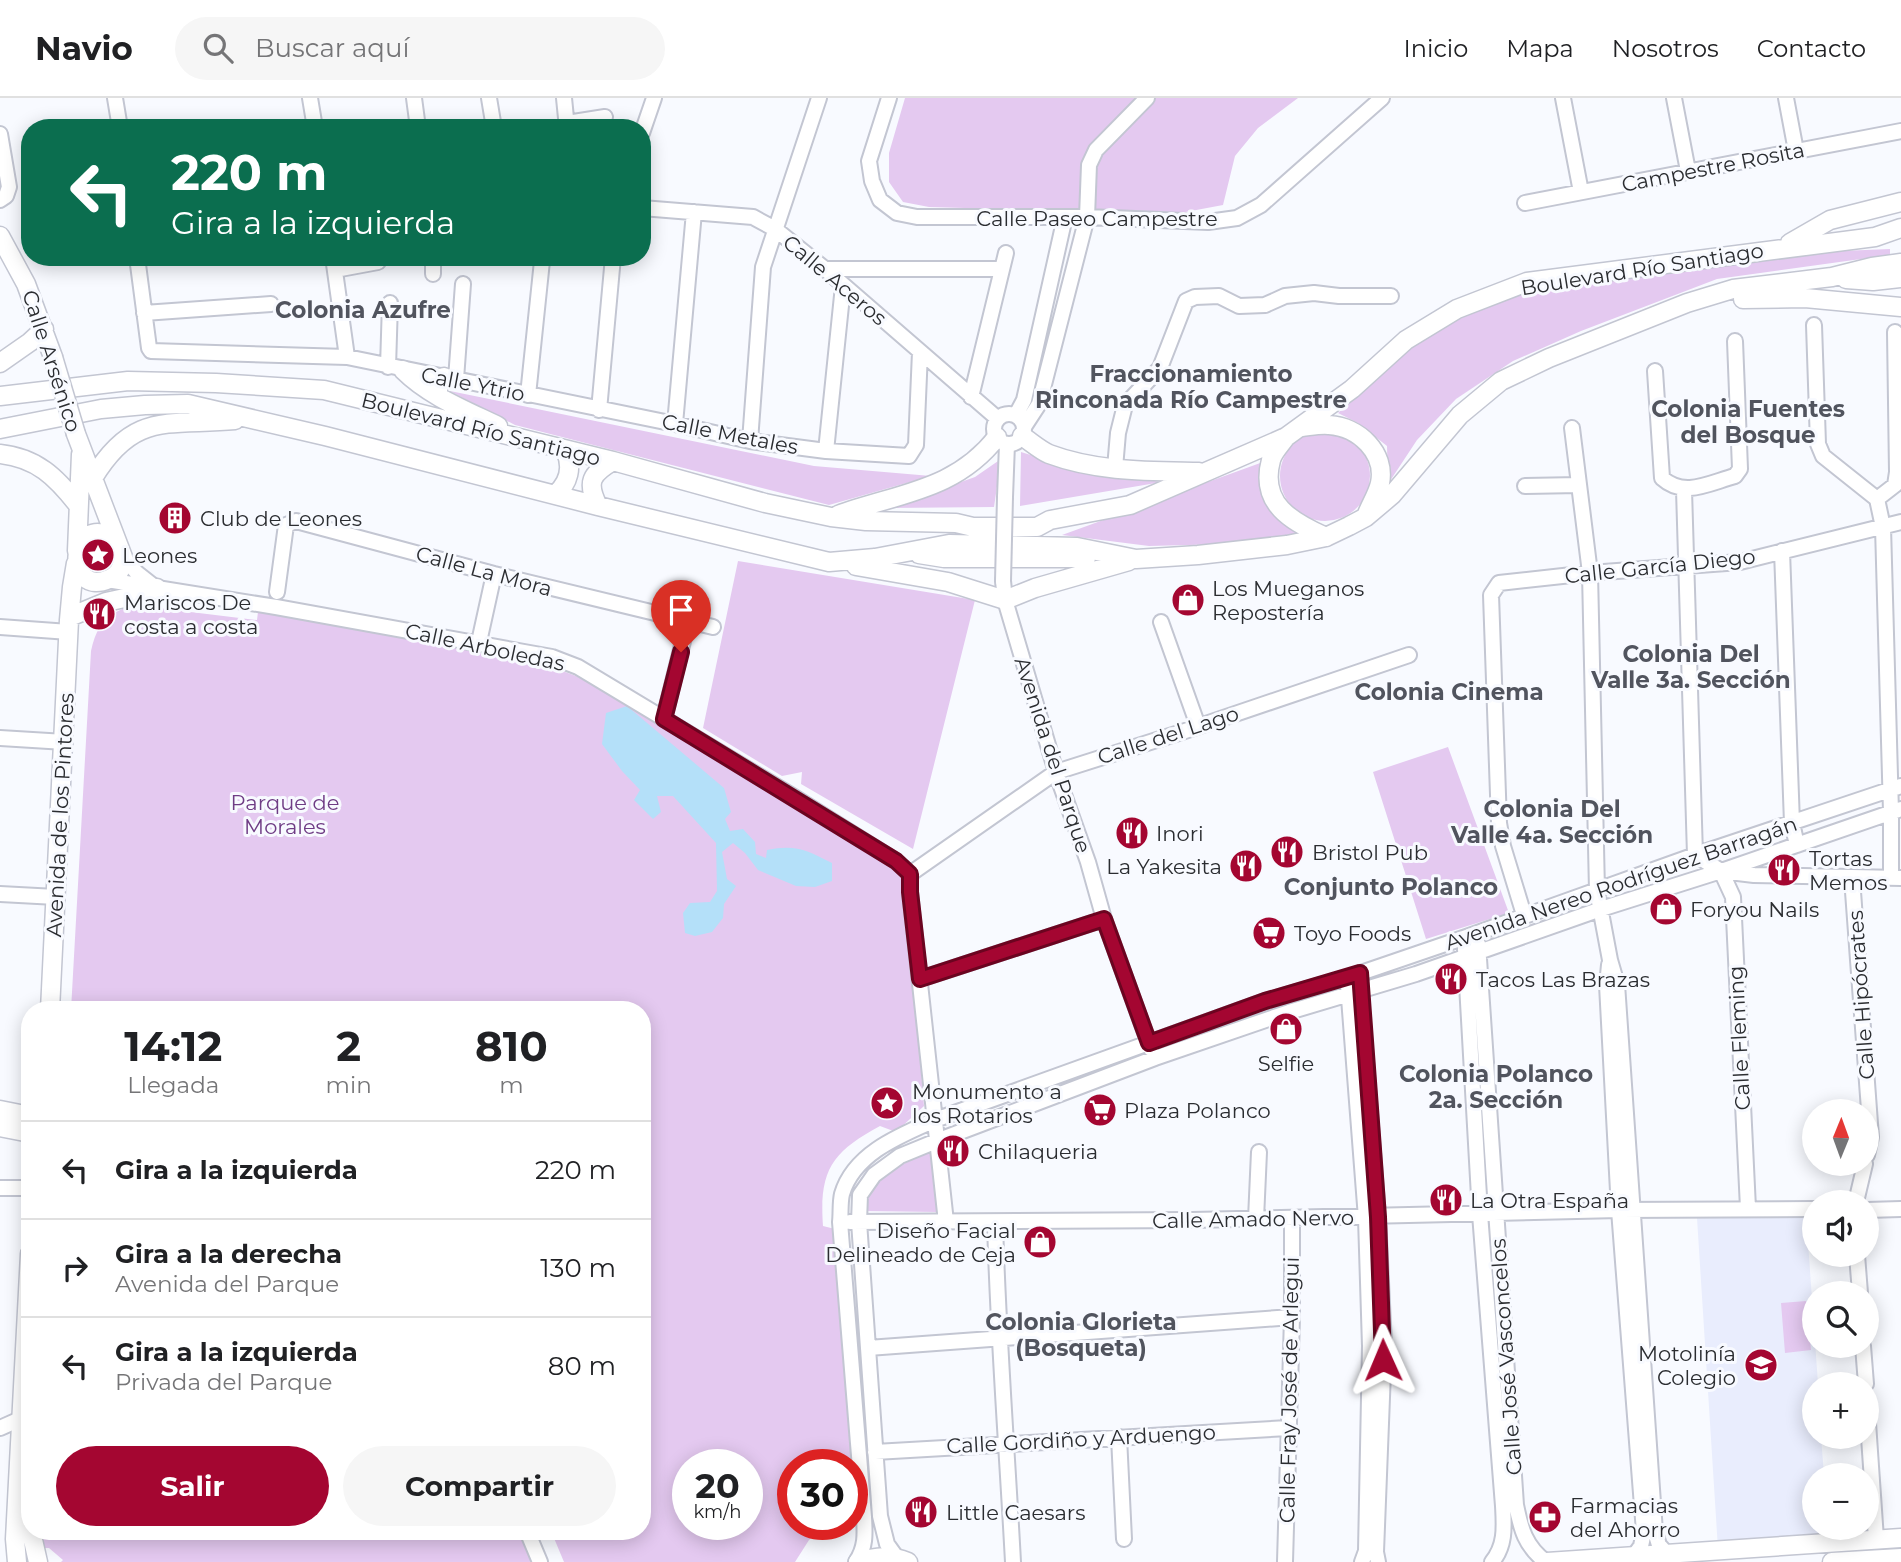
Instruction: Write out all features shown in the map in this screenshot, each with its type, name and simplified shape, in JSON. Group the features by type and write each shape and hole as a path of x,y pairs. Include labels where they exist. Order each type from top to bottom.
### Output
{"main road":[{"path":"1782,248 1830,220 1901,202"},
{"name":"Boulevard Río Santiago","path":"0,396 128,381 324,390 613,461 765,503 831,517 866,521 956,523 973,527 1037,527 1050,520 1130,505 1286,437 1352,389 1406,340 1457,309 1527,282 1875,237 1901,228"},
{"name":"Calle Arsénico","path":"0,236 26,284 44,329 82,451 120,549"},
{"name":"Boulevard Río Santiago","path":"1875,237 1901,241"},
{"name":"Boulevard Río Santiago","path":"0,429 101,409 188,404 829,562 908,553 944,558 996,559 1078,559 1112,555 1136,559 1198,555 1287,545 1325,537 1366,517 1392,495 1460,415 1501,381 1549,358 1687,303 1732,289 1832,277 1901,263"},
{"name":"Boulevard Río Santiago","path":"1832,277 1873,281 1901,278"},
{"path":"1687,303 1766,297 1901,307"},
{"path":"0,363 44,329"},
{"path":"395,369 438,396 529,442"},
{"path":"438,396 438,382 450,378"},
{"path":"93,478 118,444 141,429 167,424 251,419"},
{"path":"1302,427 1330,425 1361,436 1373,448 1378,461 1380,483 1366,517"},
{"path":"831,517 953,477 1011,430 1046,453 1092,466 1206,472"},
{"path":"1286,437 1271,458 1269,477 1274,502 1281,512 1325,537"},
{"path":"555,495 564,487 568,475 570,461 565,450"},
{"name":"Calle Arsénico","path":"77,557 82,451"},
{"path":"0,454 21,457 42,466 59,481 78,505"},
{"path":"598,506 592,495 591,481 597,471 613,461"},
{"path":"70,623 104,581 118,574 120,549 104,534 97,534 84,540 77,557 79,569 88,579 104,581"},
{"name":"Avenida de los Pintores","path":"50,1001 72,587 77,557"},
{"path":"829,562 948,582 1004,600 1035,588 1136,559"},
{"path":"70,623 106,602 157,589"},
{"path":"0,1110 21,1114"},
{"path":"0,1127 21,1131"},
{"path":"17,1562 15,1539 21,1466"},
{"path":"1879,1539 1901,1538"},
{"path":"33,1540 38,1562"},
{"path":"1546,1562 1634,1559 1667,1553 1861,1540"},
{"path":"858,1562 873,1557 903,1560"},
{"path":"1832,1562 1901,1558"}],"street":[{"path":"115,98 118,119"},
{"path":"310,98 314,119"},
{"path":"414,98 417,119"},
{"path":"489,98 492,119"},
{"path":"564,98 566,119"},
{"path":"647,119 654,98"},
{"path":"750,441 763,267 819,98"},
{"name":"Calle Paseo Campestre","path":"889,98 869,161 872,181 880,200 897,213 917,217 1087,217 1208,222 1237,218 1261,205 1382,98"},
{"path":"1011,430 1039,404 1087,217 1089,165 1096,150 1147,98"},
{"path":"1563,98 1581,192"},
{"path":"1674,98 1688,172"},
{"path":"1787,98 1796,151"},
{"path":"596,119 606,117"},
{"name":"Campestre Rosita","path":"1525,203 1901,131"},
{"path":"0,134 9,187 6,196 0,200"},
{"name":"Calle Aceros","path":"651,209 753,217 775,229 1011,430"},
{"path":"675,424 694,212"},
{"path":"1011,430 1024,400 1065,217"},
{"path":"971,397 1006,253"},
{"path":"138,266 144,313 271,304"},
{"path":"334,266 346,357"},
{"path":"433,266 433,274"},
{"path":"528,396 541,266"},
{"path":"599,410 612,266"},
{"path":"825,270 1002,269"},
{"path":"450,378 463,284"},
{"path":"826,451 843,286"},
{"path":"1115,468 1118,433 1125,405 1160,368 1186,301 1195,297 1219,296 1239,306 1265,305 1285,296 1314,293 1391,296"},
{"path":"1046,301 1064,305"},
{"path":"390,303 395,369"},
{"name":"Calle Ytrio","path":"144,313 149,348 155,352 346,357 599,410"},
{"path":"1684,489 1695,855 1721,871 1754,875 1896,878 1896,788 1883,527 1877,499 1823,456 1818,444 1814,325"},
{"path":"1877,499 1895,485 1898,472 1895,332"},
{"path":"1655,371 1662,478 1672,487 1684,489 1735,476 1740,469 1735,341"},
{"name":"Calle Metales","path":"599,410 750,441 826,451 909,456 916,445 919,352"},
{"path":"1572,428 1590,573 1597,891 1617,984 1617,1072 1636,1349 1644,1532 1634,1559"},
{"name":"Avenida del Parque","path":"1011,430 1005,497 1004,600 1104,919 1155,1058"},
{"path":"1525,486 1579,485"},
{"name":"Calle La Mora","path":"278,592 285,525 296,521 494,574 713,627"},
{"name":"Calle García Diego","path":"1524,915 1503,846 1499,823 1491,595 1499,583 1740,562 1901,522"},
{"path":"120,549 136,573 157,589"},
{"path":"1782,551 1792,823 1797,845"},
{"path":"479,642 494,574"},
{"name":"Calle Arboledas","path":"104,581 479,642 552,657 578,667 794,797 896,861 910,874"},
{"path":"664,719 686,629 684,621"},
{"path":"1161,622 1198,726"},
{"path":"0,627 70,623"},
{"name":"Calle del Lago","path":"910,874 1056,772 1409,655"},
{"path":"0,738 65,742"},
{"name":"Avenida Nereo Rodríguez Barragán","path":"858,1562 865,1542 864,1517 840,1222 842,1193 859,1164 901,1135 935,1119 1287,995 1473,935 1695,855 1896,788"},
{"name":"Avenida Nereo Rodríguez Barragán","path":"903,1560 887,1544 880,1516 875,1452 859,1223 860,1195 874,1175 900,1156 1155,1058 1289,1012 1416,974 1896,811"},
{"name":"Calle Fleming","path":"1721,871 1733,897 1748,1208"},
{"path":"910,874 946,1222"},
{"name":"Calle Hipócrates","path":"1852,878 1868,1099"},
{"path":"0,894 56,897"},
{"path":"920,979 1104,919"},
{"name":"Calle José Vasconcelos","path":"1473,935 1471,955 1483,1130 1496,1213 1496,1322"},
{"path":"1354,975 1372,1217 1377,1360 1366,1551 1362,1562"},
{"path":"1287,995 1289,1012"},
{"name":"Calle José Vasconcelos","path":"1483,1130 1480,1214 1496,1322 1504,1424 1504,1535 1500,1553 1492,1562"},
{"path":"1256,1219 1259,1152"},
{"path":"0,1188 21,1188"},
{"path":"1479,1189 1494,1188"},
{"name":"Calle Amado Nervo","path":"840,1222 1256,1219 1625,1210 1802,1209"},
{"path":"1879,1210 1901,1209"},
{"name":"Calle Fray José de Arlegui","path":"1285,1562 1292,1218"},
{"path":"995,1222 998,1339 1013,1562"},
{"path":"868,1348 1292,1317"},
{"path":"1636,1349 1655,1532 1659,1545 1667,1553"},
{"path":"0,1428 21,1420"},
{"name":"Calle José Vasconcelos","path":"1504,1424 1522,1534 1536,1554 1546,1562"},
{"name":"Calle Gordiño y Arduengo","path":"875,1452 1288,1427"},
{"path":"1119,1437 1124,1539"},
{"path":"1374,1442 1378,1562"},
{"path":"531,1540 540,1562"}],"shaded area":[{"name":"Motolinía Colegio","path":"1802,1214 1802,1267 1810,1267 1811,1281 1802,1281 1802,1358 1816,1358 1817,1372 1802,1372 1802,1449 1822,1449 1823,1463 1802,1463 1802,1540 1829,1542 1718,1549 1697,1218"}],"green space":[{"path":"905,98 1298,98 1258,128 1235,156 1223,205 1175,214 929,207 903,202 889,182 889,153"},
{"path":"1890,249 1890,255 1717,279 1581,331 1513,361 1456,399 1417,440 1388,484 1387,446 1358,423 1338,413 1421,337 1474,311 1529,290 1816,252"},
{"path":"450,391 814,466 931,476 829,505 515,425"},
{"path":"1325,431 1342,435 1357,444 1366,459 1370,476 1366,493 1357,508 1342,517 1325,521 1308,517 1293,508 1284,493 1280,476 1284,459 1293,444 1308,435"},
{"path":"1021,452 1088,473 1162,482 1020,506"},
{"path":"1001,459 994,507 888,508 975,477"},
{"path":"1263,462 1264,498 1268,506 1279,519 1300,535 1227,544 1149,546 1062,535"},
{"path":"99,541 105,542 113,550 113,562 105,570 99,571 93,570 85,562 84,556 85,550 93,542"},
{"path":"738,561 975,600 913,849 801,784 802,772 782,776 703,728"},
{"name":"Parque de Morales","path":"150,598 158,608 257,620 258,612 330,623 546,665 576,676 622,701 904,872 924,1106 896,1132 880,1126 850,1145 832,1165 823,1190 823,1226 835,1229 853,1449 777,1449 777,1540 809,1540 795,1562 564,1562 555,1540 651,1540 651,1001 72,1001 91,651 99,628 112,615"},
{"path":"1448,747 1509,913 1426,939 1373,772"},
{"path":"934,1150 938,1212 863,1211 865,1199 878,1180 899,1166"},
{"path":"1802,1301 1802,1351 1785,1353 1781,1303"},
{"path":"38,1540 523,1540 532,1562 61,1562 63,1560 49,1548 39,1548"}],"water":[{"path":"627,706 724,788 731,812 725,819 730,831 743,829 755,842 756,854 766,858 767,850 785,848 808,852 832,863 832,881 815,887 796,886 758,870 733,843 722,852 727,879 736,886 724,904 723,918 712,932 695,936 685,933 683,913 690,903 710,902 717,891 716,843 673,796 657,796 661,812 653,819 634,800 640,790 602,744 606,713"}],"place":[{"name":"Club de Leones","path":"175,518"},
{"name":"Leones","path":"98,555"},
{"name":"Los Mueganos Repostería","path":"1188,600"},
{"name":"Mariscos De costa a costa","path":"99,614"},
{"name":"Inori","path":"1132,833"},
{"name":"Bristol Pub","path":"1287,852"},
{"name":"La Yakesita","path":"1246,866"},
{"name":"Tortas Memos","path":"1784,870"},
{"name":"Foryou Nails","path":"1666,909"},
{"name":"Toyo Foods","path":"1269,933"},
{"name":"Tacos Las Brazas","path":"1451,979"},
{"name":"Selfie","path":"1286,1029"},
{"name":"Monumento a los Rotarios","path":"887,1103"},
{"name":"Plaza Polanco","path":"1100,1110"},
{"name":"Chilaqueria","path":"953,1151"},
{"name":"La Otra España","path":"1446,1200"},
{"name":"Diseño Facial Delineado de Ceja","path":"1040,1242"},
{"name":"Motolinía Colegio","path":"1761,1365"},
{"name":"Little Caesars","path":"921,1512"},
{"name":"Farmacias del Ahorro","path":"1545,1517"}],"district":[{"name":"Colonia Azufre","path":"363,310"},
{"name":"Fraccionamiento Rinconada Río Campestre","path":"1191,387"},
{"name":"Colonia Fuentes del Bosque","path":"1748,422"},
{"name":"Colonia Del Valle 3a. Sección","path":"1691,667"},
{"name":"Colonia Cinema","path":"1449,692"},
{"name":"Colonia Del Valle 4a. Sección","path":"1552,822"},
{"name":"Conjunto Polanco","path":"1391,887"},
{"name":"Colonia Polanco 2a. Sección","path":"1496,1087"},
{"name":"Colonia Glorieta (Bosqueta)","path":"1081,1335"}],"route":[{"path":"681,652 664,719 896,861 910,874 920,979 1104,919 1149,1043 1265,1001 1360,973 1378,1217 1383,1360"}]}
